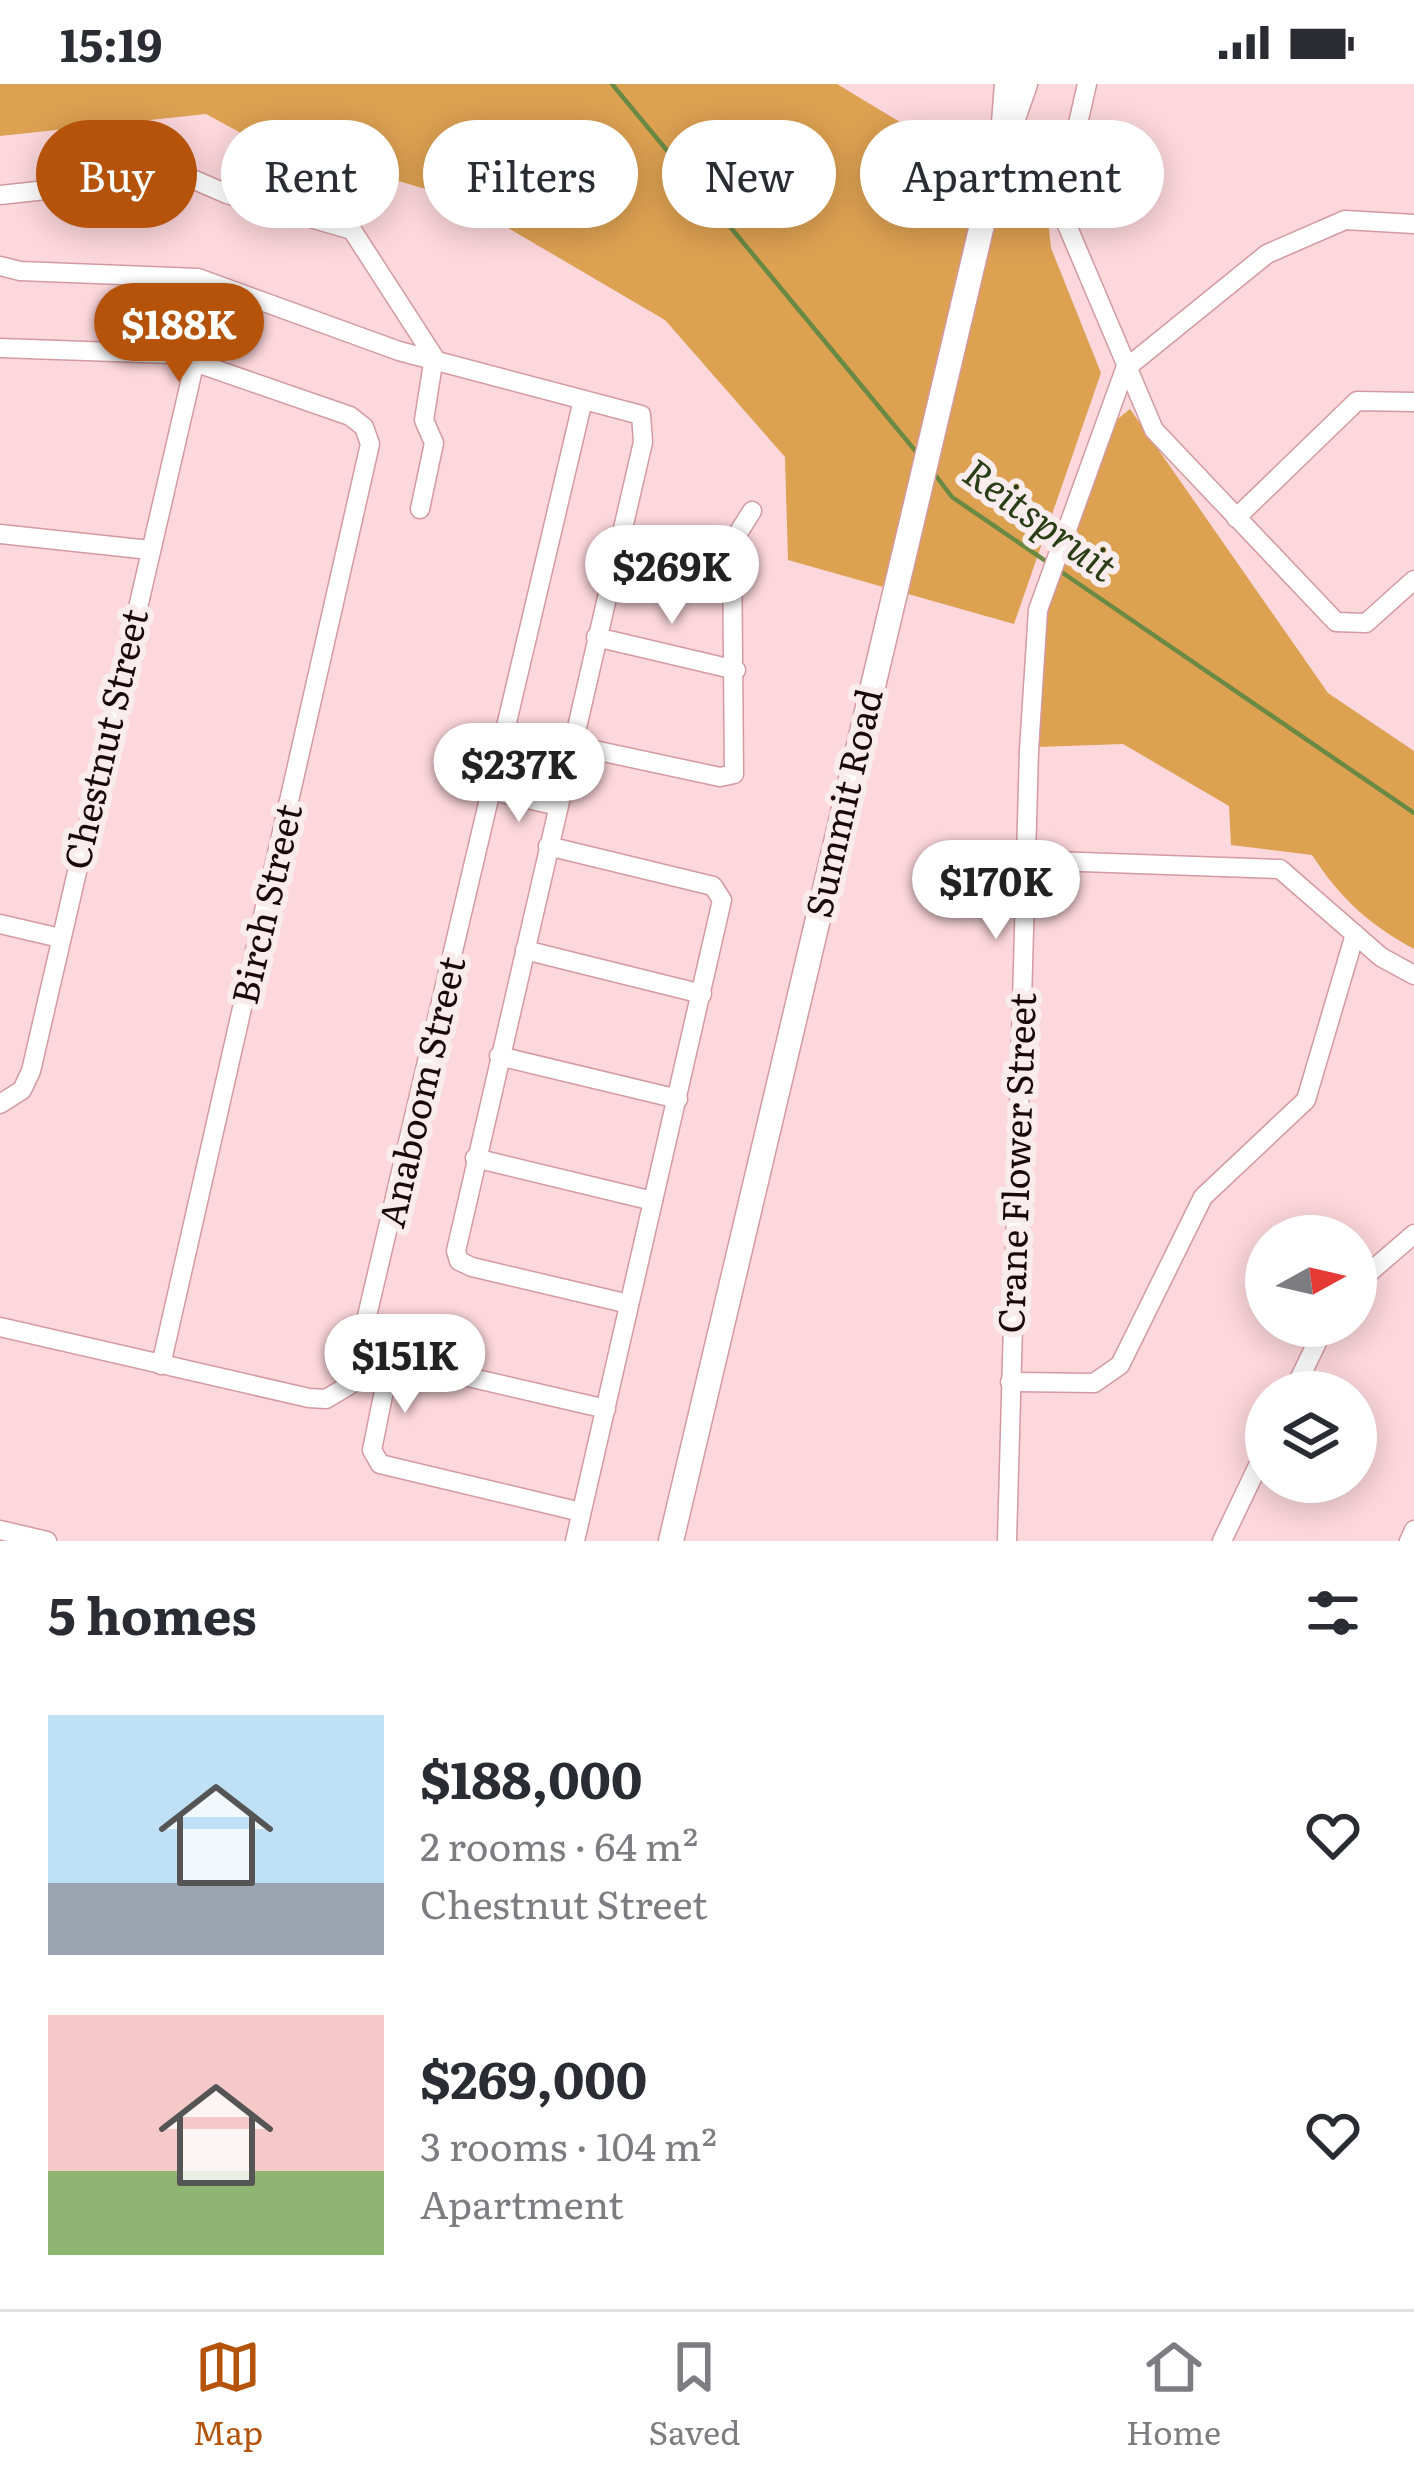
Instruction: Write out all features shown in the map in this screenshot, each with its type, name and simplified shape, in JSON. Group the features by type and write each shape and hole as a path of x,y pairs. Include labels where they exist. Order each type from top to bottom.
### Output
{"main road":[{"name":"Summit Road","path":"1004,120 1007,84"},
{"name":"Summit Road","path":"1010,120 1025,84"},
{"name":"Summit Road","path":"671,1541 691,1472 980,228"},
{"name":"Summit Road","path":"681,1541 691,1472"}],"street":[{"path":"1087,84 1062,207 1075,251 1125,369 1160,438 1342,626 1366,623 1414,580"},
{"path":"0,195 183,175 227,194 336,222 364,242 435,362 424,420 434,443 420,508"},
{"path":"1125,369 1267,254 1346,220 1414,224"},
{"path":"0,266 20,272 198,278 435,362 635,412 645,426 475,1158 459,1261 628,1304"},
{"path":"0,347 141,350 195,361"},
{"name":"Birch Street","path":"161,1365 370,444 364,427 350,416 195,361"},
{"name":"Chestnut Street","path":"0,1104 22,1090 31,1071 195,361"},
{"name":"Crane Flower Street","path":"1007,1541 1035,627 1125,369"},
{"name":"Anaboom Street","path":"161,1365 319,1399 345,1390 357,1368 583,400"},
{"path":"1235,518 1357,401 1414,402"},
{"path":"571,745 730,777 737,767 732,542 752,511"},
{"path":"0,534 150,550"},
{"path":"596,637 736,670"},
{"path":"493,791 558,806"},
{"path":"548,846 716,888 722,906 575,1541"},
{"path":"1025,860 1270,866 1300,882 1354,934 1414,975"},
{"path":"0,924 60,938"},
{"path":"1010,1382 1094,1383 1120,1365 1203,1197 1283,1127 1309,1094 1354,934"},
{"path":"525,950 701,994"},
{"path":"499,1055 679,1099"},
{"path":"475,1158 653,1201"},
{"path":"1377,1266 1414,1234"},
{"path":"0,1329 161,1365"},
{"path":"581,1512 380,1464 372,1450 382,1394 388,1371 404,1363 606,1408"},
{"path":"1222,1541 1245,1493"},
{"path":"0,1530 47,1541"},
{"path":"1409,1541 1414,1530"}],"shaded area":[{"name":"Reitspruit","path":"0,84 837,84 897,120 860,120 860,228 1049,228 1051,248 1101,373 1014,624 788,560 785,457 665,320 508,228 638,228 638,120 423,120 423,188 399,181 399,120 221,122 206,114 150,120 36,120 36,132 0,136"},
{"path":"1130,409 1328,693 1414,751 1414,949 1356,909 1312,855 1231,845 1229,806 1123,744 1038,747 1045,618 1115,421"}],"waterway":[{"name":"Reitspruit","path":"612,84 918,454"},
{"name":"Reitspruit","path":"933,472 952,497 1050,564"},
{"name":"Reitspruit","path":"1060,571 1414,813"}]}
